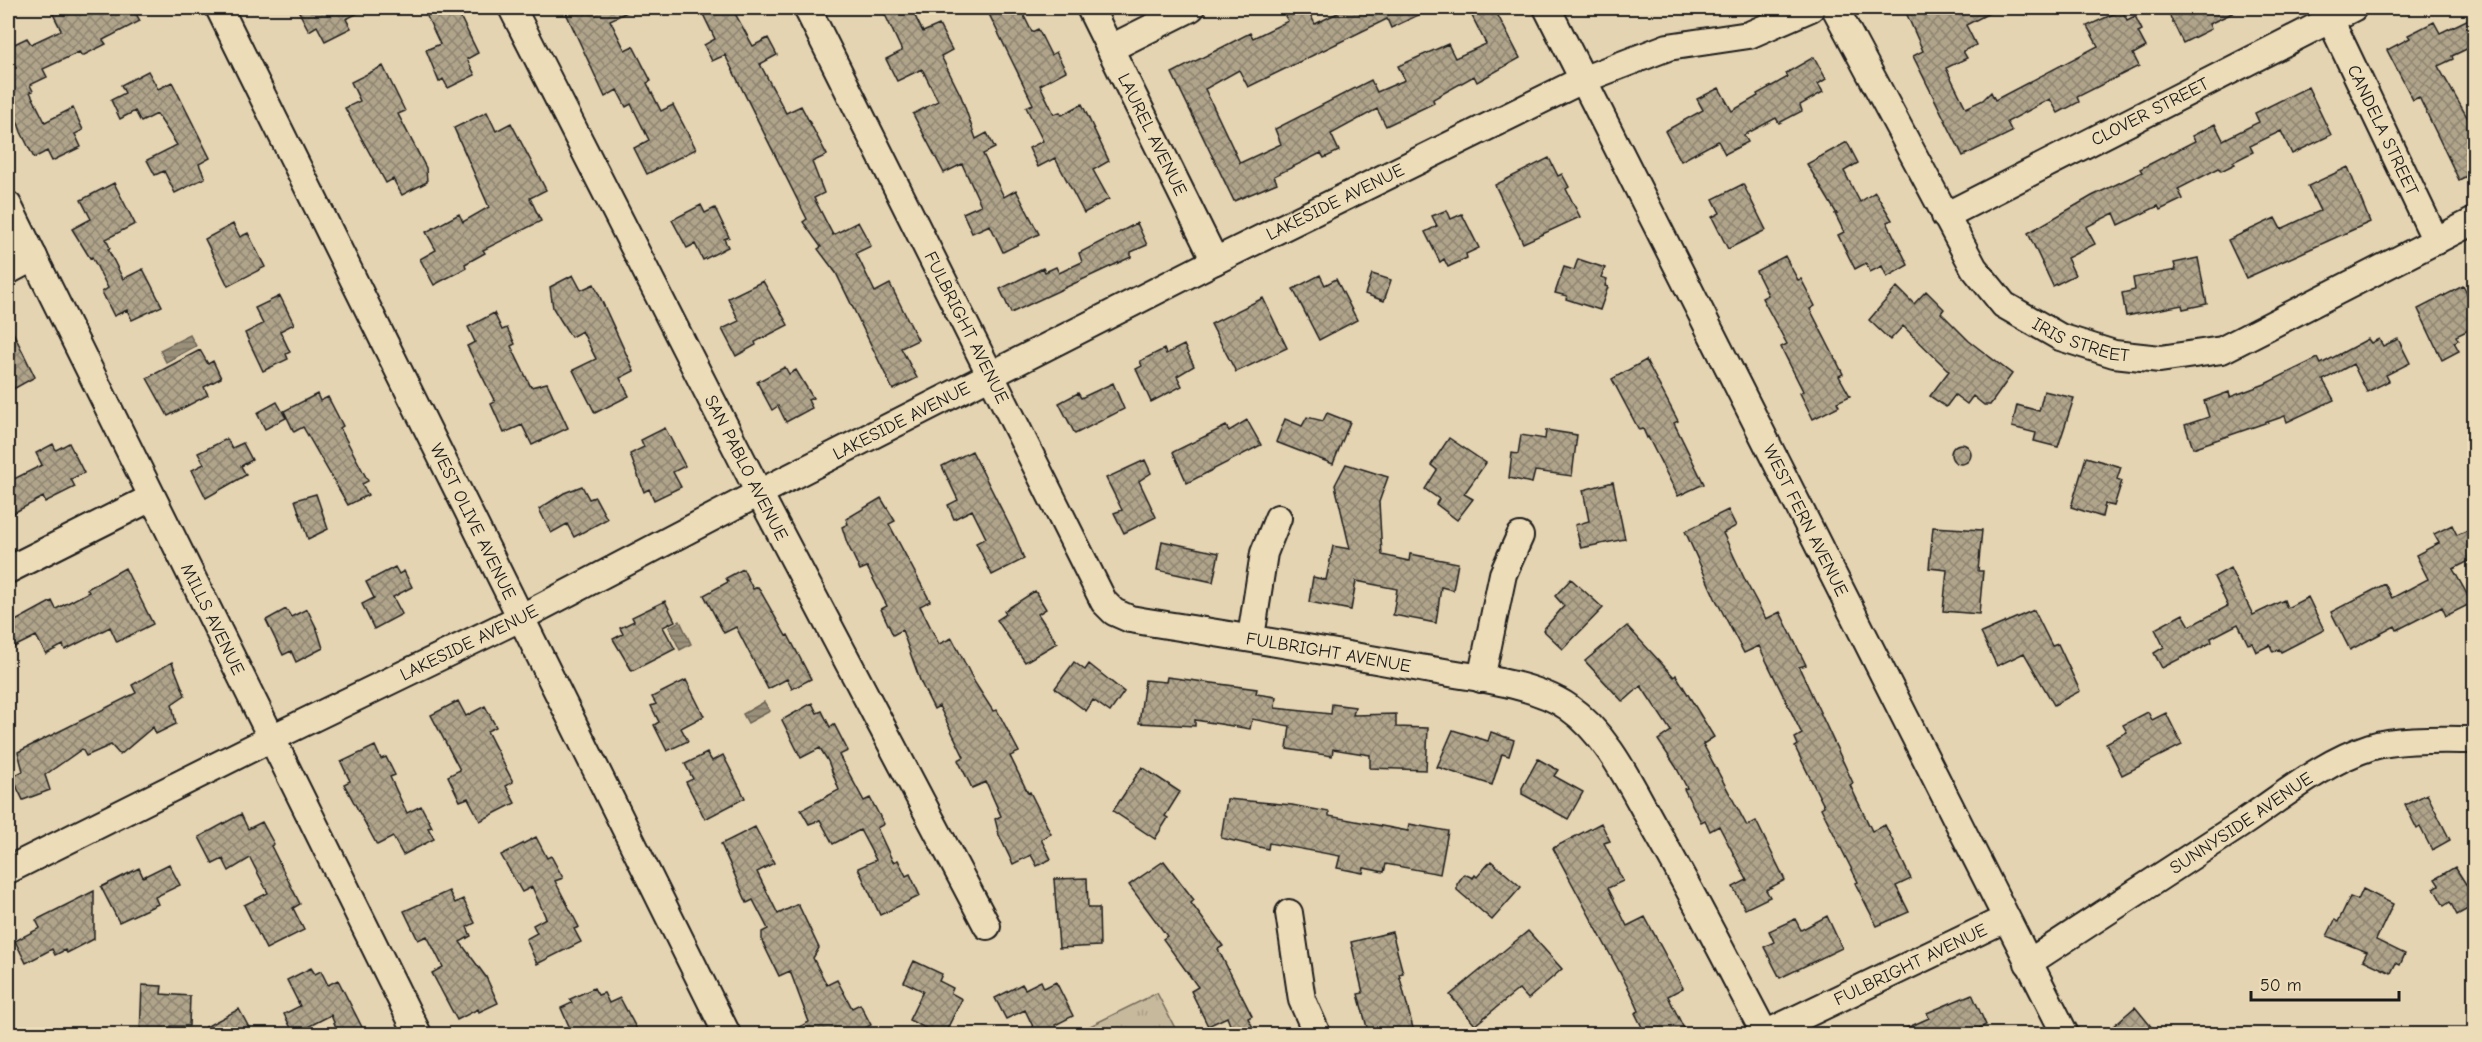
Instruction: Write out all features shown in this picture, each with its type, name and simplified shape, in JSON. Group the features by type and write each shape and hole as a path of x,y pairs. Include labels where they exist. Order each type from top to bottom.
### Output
{"street":[{"name":"WEST OLIVE AVENUE","path":"219,8 727,1035"},
{"name":"SAN PABLO AVENUE","path":"512,8 759,494 987,926"},
{"name":"FULBRIGHT AVENUE","path":"807,8 1104,602 1114,612 1130,620 1251,637 1480,679 1546,694 1569,708 1593,729 1622,770 1669,851 1766,1034 2005,919"},
{"name":"LAUREL AVENUE","path":"1090,8 1215,261"},
{"path":"1110,48 1191,8"},
{"name":"WEST FERN AVENUE","path":"1546,8 2065,1035"},
{"name":"LAKESIDE AVENUE","path":"8,870 272,738 520,618 1215,261 1582,80 1668,47 1749,35 1811,8"},
{"name":"IRIS STREET","path":"1835,8 1974,268 2004,305 2060,337 2114,354 2160,359 2222,350 2475,221"},
{"name":"CLOVER STREET","path":"1945,216 2353,8"},
{"name":"CANDELA STREET","path":"2330,19 2436,241"},
{"name":"MILLS AVENUE","path":"8,205 418,1035"},
{"path":"8,271 34,257"},
{"path":"8,570 151,498"},
{"path":"1251,637 1264,553 1278,518"},
{"path":"1480,679 1503,574 1520,536"},
{"name":"SUNNYSIDE AVENUE","path":"2028,963 2238,826 2301,782 2350,754 2373,746 2475,740"},
{"path":"1289,913 1302,1000 1317,1035"}],"green space":[{"path":"1157,993 1178,1034 1074,1034"}],"shaded area":[{"path":"190,335 196,346 166,362 160,350"},
{"path":"680,621 691,644 680,650 669,627"},
{"path":"764,702 770,711 748,723 743,714"}],"building":[{"path":"50,8 133,8 140,21 103,40 106,44 82,56 79,52 43,69 47,77 30,85 33,91 30,92 45,122 73,108 83,130 75,134 81,147 52,161 47,151 34,158 21,132 11,102 8,103 8,72 16,68 8,56 8,47 27,38 31,44 61,30"},
{"path":"297,8 368,8 346,19 351,28 325,41 317,26 309,31"},
{"path":"423,8 456,8 478,53 467,59 475,75 448,88 443,79 439,82 426,50 440,44"},
{"path":"578,8 636,8 610,20 625,50 633,46 651,81 647,83 661,111 673,105 696,149 647,174 634,148 649,140 631,104 626,107 617,90 605,97 566,13"},
{"path":"700,8 732,8 753,46 768,38 777,55 760,64 786,113 801,106 827,155 812,162 824,193 814,198 833,235 858,222 871,246 856,253 875,292 890,284 918,340 901,348 917,378 893,390 836,273 818,249 821,247 803,222 807,219 725,55 712,61 704,45 715,39"},
{"path":"882,8 911,8 923,32 939,25 952,50 941,56 961,96 976,139 987,133 995,148 983,154 1004,197 1016,190 1039,234 1003,252 990,225 972,233 963,213 981,205 962,164 944,173 913,114 938,101 922,69 897,81 886,59 902,51"},
{"path":"986,8 1020,8 1032,32 1038,29 1051,55 1056,52 1066,71 1040,85 1054,114 1060,112 1062,115 1082,104 1109,161 1093,170 1109,199 1084,213 1055,158 1038,167 1029,148 1043,141 1026,107 1033,104"},
{"path":"1307,8 1315,24 1348,8 1433,8 1391,28 1387,19 1248,87 1239,70 1205,89 1240,163 1281,144 1275,129 1371,80 1377,92 1405,80 1398,66 1448,44 1455,58 1486,44 1468,8 1494,8 1520,58 1477,82 1474,76 1433,99 1434,103 1386,126 1377,109 1331,134 1339,151 1324,158 1321,153 1274,176 1277,183 1234,201 1172,73 1250,33 1253,38 1288,21 1285,16"},
{"path":"1904,8 1999,8 1966,25 1976,45 1963,51 1967,58 1946,68 1966,108 1983,100 1991,92 1995,100 2098,46 2087,26 2122,10 2127,20 2135,16 2142,30 2138,32 2146,47 2133,54 2139,66 2077,97 2079,102 2058,113 2050,99 2007,122 2012,132 1963,156 1913,56 1923,51"},
{"path":"2166,8 2243,8 2209,24 2211,29 2183,43"},
{"path":"2475,16 2475,45 2438,66 2470,122 2475,119 2475,172 2459,180 2419,97 2413,100 2387,50 2410,38 2408,35 2434,22 2440,33"},
{"path":"1814,57 1826,79 1818,84 1823,92 1800,105 1802,111 1779,123 1776,118 1744,135 1748,142 1725,154 1718,141 1681,161 1665,131 1703,110 1697,99 1719,88 1732,111 1788,77 1786,73"},
{"path":"383,66 405,111 398,114 426,168 427,182 402,195 393,179 386,183 345,108 360,101 351,82"},
{"path":"148,71 158,89 172,82 210,158 199,164 205,178 175,193 164,171 155,175 147,160 177,145 157,114 141,122 135,111 120,119 111,100 125,93 121,85"},
{"path":"2308,87 2331,135 2292,154 2281,131 2250,146 2253,152 2233,162 2235,164 2221,171 2219,168 2178,189 2183,199 2160,210 2158,206 2119,225 2114,213 2086,227 2095,244 2067,258 2075,275 2053,286 2028,233 2092,196 2142,172 2140,169 2195,141 2192,136 2215,124 2223,140 2259,122 2255,113"},
{"path":"487,112 496,131 511,123 546,190 530,198 541,221 483,250 485,253 465,264 466,268 434,285 420,259 436,250 426,232 459,214 463,222 489,207 454,128"},
{"path":"1847,142 1858,163 1844,171 1860,202 1875,192 1892,220 1887,222 1908,265 1887,277 1882,266 1870,272 1866,263 1855,269 1838,235 1844,232 1835,214 1837,214 1807,164"},
{"path":"1549,158 1558,176 1562,174 1569,187 1566,189 1580,217 1523,243 1495,185"},
{"path":"2348,167 2370,222 2246,278 2228,240 2275,218 2281,229 2320,211 2308,186"},
{"path":"114,183 135,224 106,239 110,248 108,249 123,279 143,269 162,306 132,320 127,310 114,316 102,292 108,288 92,257 90,258 72,229 91,219 81,200"},
{"path":"1743,184 1766,230 1728,249 1712,217 1720,213 1713,199"},
{"path":"701,205 705,213 715,208 729,237 724,239 728,247 703,260 695,244 687,248 672,220"},
{"path":"1447,210 1451,219 1462,214 1479,248 1466,254 1467,258 1448,267 1444,259 1440,262 1425,232 1437,226 1432,216"},
{"path":"1137,223 1147,245 1131,252 1131,257 1011,313 1000,289 1043,268 1045,272 1056,267 1059,273 1082,262 1079,253"},
{"path":"233,224 240,237 248,233 265,267 228,286 205,239"},
{"path":"1785,256 1798,280 1801,279 1815,306 1810,309 1843,374 1839,376 1850,396 1837,402 1839,406 1813,419 1800,393 1803,391 1781,347 1787,344 1762,298 1768,295 1756,271"},
{"path":"2198,258 2207,304 2183,309 2182,305 2126,316 2122,293 2135,290 2133,278 2176,270 2174,263"},
{"path":"1578,259 1605,268 1601,277 1607,279 1605,286 1608,287 1600,310 1555,293 1564,267 1574,270"},
{"path":"1372,274 1391,280 1384,301 1365,294"},
{"path":"573,275 581,290 594,284 634,371 620,378 629,396 595,413 573,370 596,359 582,331 571,337 553,308 550,287"},
{"path":"1320,275 1325,285 1336,279 1357,320 1319,340 1293,289"},
{"path":"763,281 788,325 755,342 756,345 736,356 722,329 739,321 728,298"},
{"path":"2463,286 2475,309 2475,327 2456,336 2458,340 2454,342 2459,351 2442,360 2418,309"},
{"path":"1897,287 1914,304 1926,291 1944,309 1941,313 1969,341 2012,374 1990,405 1984,405 1973,396 1967,404 1955,395 1946,407 1930,396 1949,371 1903,326 1890,340 1869,320"},
{"path":"280,296 294,324 280,331 290,352 286,354 288,359 263,371 245,333 263,324 255,308"},
{"path":"1263,298 1287,348 1236,372 1211,324"},
{"path":"494,313 502,330 507,328 515,344 511,346 531,387 547,383 568,428 532,445 522,425 504,433 491,404 495,402 467,346 475,342 468,327"},
{"path":"8,322 35,377 8,392"},
{"path":"2368,339 2371,343 2379,339 2383,346 2398,339 2410,363 2386,375 2389,381 2367,392 2353,364 2323,380 2334,400 2287,422 2285,416 2193,448 2185,425 2209,417 2204,401 2229,392 2230,397 2265,384 2318,358 2321,364"},
{"path":"1184,345 1194,366 1177,376 1182,386 1151,402 1136,369 1142,366 1140,361 1164,349 1166,354"},
{"path":"200,350 208,364 213,361 221,378 204,387 208,395 168,416 147,378"},
{"path":"1646,360 1678,421 1674,423 1704,484 1678,496 1648,437 1643,429 1639,430 1612,379"},
{"path":"785,367 789,374 796,370 813,398 808,400 812,408 786,422 778,406 772,410 757,382"},
{"path":"1113,383 1124,409 1075,434 1059,403 1078,393 1081,398"},
{"path":"2044,391 2074,398 2058,447 2034,441 2036,433 2012,427 2017,405 2039,411"},
{"path":"317,394 320,401 328,397 343,426 340,428 368,481 362,484 368,495 348,505 303,427 294,432 284,411"},
{"path":"277,402 286,418 265,429 257,413"},
{"path":"1327,413 1350,422 1333,464 1276,442 1285,419 1302,426 1307,417 1323,421"},
{"path":"1247,420 1261,445 1187,483 1173,452 1226,426 1229,431"},
{"path":"665,428 685,466 673,472 681,487 654,500 649,489 644,492 630,454 644,447 641,440"},
{"path":"1546,430 1577,435 1572,476 1535,471 1532,483 1509,478 1512,453 1518,454 1521,435 1545,439"},
{"path":"1449,438 1486,463 1464,494 1473,499 1457,520 1436,504 1439,499 1425,489 1437,470 1431,465"},
{"path":"227,439 232,448 243,443 252,460 241,466 246,475 206,498 192,470 204,464 198,453"},
{"path":"69,443 84,473 71,479 75,487 45,502 43,497 8,516 8,482 42,465 36,453 53,444 56,450"},
{"path":"1961,444 1968,447 1971,454 1968,461 1961,464 1954,461 1951,454 1954,447"},
{"path":"972,451 1015,536 1024,559 992,575 976,543 986,538 972,510 954,519 948,505 958,500 942,466"},
{"path":"2086,457 2121,467 2117,479 2122,481 2114,506 2105,504 2102,517 2071,507"},
{"path":"1145,460 1151,473 1139,481 1156,517 1124,533 1114,513 1122,510 1106,478"},
{"path":"1346,464 1388,477 1379,502 1382,555 1409,561 1410,554 1458,563 1453,590 1441,587 1436,623 1393,615 1397,589 1356,581 1351,610 1309,602 1313,577 1326,580 1333,546 1350,549 1335,485"},
{"path":"1613,482 1625,539 1581,548 1575,525 1589,521 1583,490"},
{"path":"582,486 589,499 595,497 607,519 574,537 567,524 551,533 539,509 564,493"},
{"path":"316,494 328,529 308,539 295,500"},
{"path":"881,498 895,521 889,524 930,601 920,606 939,644 952,638 975,683 993,711 997,710 1019,752 1010,756 1051,834 1041,839 1051,859 1037,866 1031,855 1013,864 999,835 995,819 1001,816 986,782 972,788 958,760 964,757 939,706 934,709 921,683 902,630 893,635 881,609 887,606 867,567 860,570 847,543 842,527 848,524 846,519"},
{"path":"1728,510 1736,526 1723,533 1746,582 1766,619 1780,612 1806,665 1799,667 1853,783 1850,785 1872,831 1885,825 1911,879 1896,886 1909,912 1877,926 1855,883 1858,882 1821,808 1824,806 1795,747 1798,745 1795,738 1802,734 1759,646 1744,653 1715,598 1685,531"},
{"path":"2452,525 2457,535 2470,529 2475,538 2475,558 2453,569 2472,603 2446,616 2442,607 2397,630 2395,626 2350,650 2331,612 2385,584 2392,598 2428,579 2416,555 2439,543 2434,534"},
{"path":"1933,527 1982,530 1978,571 1983,571 1979,614 1943,611 1947,570 1929,568"},
{"path":"1162,541 1219,553 1213,582 1157,570"},
{"path":"395,567 399,574 404,571 412,587 393,597 402,614 374,629 362,604 374,598 366,582"},
{"path":"125,568 153,624 117,642 110,627 65,650 63,645 46,654 36,636 8,650 8,625 52,601 56,609 89,592 87,589"},
{"path":"2230,568 2253,615 2284,600 2287,608 2308,597 2324,630 2281,652 2279,649 2273,652 2270,645 2256,652 2252,643 2248,644 2238,624 2211,638 2212,642 2162,668 2154,653 2164,647 2155,629 2183,614 2190,626 2228,606 2214,577"},
{"path":"743,569 753,589 758,587 786,636 788,635 811,679 792,689 787,679 768,689 736,627 724,633 704,595 728,582 726,578"},
{"path":"1571,579 1603,608 1563,649 1543,630 1564,606 1555,596"},
{"path":"1035,591 1046,609 1038,614 1057,643 1025,662 997,620 1006,614 1004,611"},
{"path":"665,601 675,621 663,627 675,649 632,671 613,639 623,634 620,628 634,621 632,617"},
{"path":"286,609 291,617 307,609 323,648 296,662 291,651 283,655 266,620"},
{"path":"2034,610 2052,646 2058,644 2080,691 2054,705 2024,653 1997,666 1981,633"},
{"path":"1627,626 1674,677 1676,675 1714,737 1703,744 1747,826 1756,821 1785,880 1766,890 1770,897 1745,909 1733,887 1747,880 1719,826 1710,831 1705,820 1701,822 1684,789 1687,788 1676,767 1658,740 1671,731 1641,686 1623,702 1585,661"},
{"path":"172,662 185,695 172,704 176,724 156,734 153,727 120,755 111,745 86,756 82,749 45,775 50,790 23,800 12,777 23,771 18,752 136,693 132,685"},
{"path":"1074,662 1085,670 1089,664 1124,692 1110,712 1093,700 1086,711 1055,688"},
{"path":"1167,677 1257,689 1256,694 1276,697 1275,708 1331,714 1332,704 1355,707 1353,715 1396,714 1396,727 1428,728 1426,770 1370,768 1370,755 1333,749 1332,756 1287,749 1290,726 1252,719 1250,729 1195,720 1195,726 1139,723 1145,680 1166,682"},
{"path":"686,680 704,716 681,728 688,741 667,751 654,725 659,722 651,706 656,704 652,697"},
{"path":"458,701 466,716 485,706 496,727 487,731 513,782 506,786 515,803 480,821 468,798 460,801 448,776 460,770 431,715"},
{"path":"812,703 817,713 822,711 830,727 834,724 848,751 839,755 864,801 870,798 884,824 877,828 893,862 898,860 906,876 910,874 920,896 880,915 858,868 876,860 860,830 833,844 820,820 809,824 801,810 839,790 828,761 820,748 801,758 782,720"},
{"path":"2148,712 2152,720 2166,713 2182,745 2122,775 2106,743 2127,732 2123,725"},
{"path":"1453,730 1488,741 1491,732 1514,740 1509,756 1502,754 1492,785 1437,767"},
{"path":"375,746 381,759 386,757 395,775 390,777 407,813 421,806 432,827 428,828 434,839 403,855 393,837 377,845 344,784 350,781 341,762"},
{"path":"707,753 712,761 723,755 745,798 705,819 686,782 693,779 685,764"},
{"path":"1538,759 1558,770 1554,776 1583,792 1568,819 1522,794 1522,788"},
{"path":"1142,767 1180,792 1165,816 1168,818 1155,839 1113,811"},
{"path":"2427,794 2450,840 2432,850 2420,827 2417,829 2405,805"},
{"path":"1227,799 1292,805 1329,812 1329,816 1408,831 1409,824 1448,831 1440,874 1386,864 1384,872 1364,868 1363,873 1337,868 1340,856 1269,843 1268,849 1221,838"},
{"path":"241,814 248,829 262,822 274,844 271,846 300,904 293,908 304,930 266,949 244,905 268,893 250,858 229,871 223,859 213,864 199,837"},
{"path":"1601,823 1610,841 1604,843 1623,881 1608,888 1627,926 1645,917 1683,988 1668,996 1687,1035 1646,1035 1635,1013 1639,1011 1632,995 1553,848"},
{"path":"755,827 774,863 757,872 778,914 798,904 819,948 813,958 827,985 837,980 852,1008 860,1004 871,1025 852,1035 784,1035 809,1022 790,971 779,976 762,941 762,932 768,929 753,900 747,903 721,844"},
{"path":"536,837 547,858 551,856 563,878 555,881 579,927 574,929 581,942 537,964 526,939 537,933 533,925 546,918 532,887 522,892 501,855"},
{"path":"1164,861 1194,900 1191,903 1223,946 1218,949 1252,1016 1248,1018 1257,1035 1234,1035 1227,1017 1208,1026 1191,991 1198,987 1163,939 1167,936 1129,885"},
{"path":"1491,861 1521,887 1492,920 1457,890 1457,884 1464,874 1473,878 1475,875 1477,877"},
{"path":"169,864 180,885 155,897 158,904 119,922 101,887 139,868 143,877"},
{"path":"2455,867 2475,898 2475,905 2457,915 2450,902 2444,906 2434,888 2439,885 2435,879"},
{"path":"1087,878 1088,908 1099,908 1100,946 1059,948 1054,879"},
{"path":"2363,889 2393,904 2376,940 2405,954 2400,965 2396,963 2391,973 2363,960 2367,952 2327,936 2335,920 2338,922 2350,897 2358,900"},
{"path":"94,891 94,939 67,953 65,950 55,955 52,949 26,963 15,941 40,928 36,920"},
{"path":"449,891 455,903 463,899 475,923 467,927 471,936 460,942 486,977 498,1003 479,1012 478,1009 457,1020 432,973 443,967 427,936 418,940 404,911"},
{"path":"1827,916 1842,948 1780,978 1764,947 1774,942 1769,931 1795,919 1801,930"},
{"path":"1528,931 1562,969 1528,999 1519,989 1475,1025 1450,995"},
{"path":"1392,932 1403,973 1399,974 1414,1032 1404,1035 1369,1035 1358,994 1363,993 1351,942"},
{"path":"914,961 942,974 939,981 953,988 951,993 962,999 944,1035 939,1035 909,1020 923,991 904,982"},
{"path":"311,968 315,974 321,971 328,985 338,980 366,1035 339,1035 331,1015 294,1034 284,1014 300,1006 287,980"},
{"path":"1041,981 1044,988 1056,982 1073,1016 1055,1025 1060,1035 1037,1035 1025,1010 1006,1019 995,998 1022,984 1025,989"},
{"path":"142,985 162,986 161,994 190,996 189,1026 171,1026 171,1035 140,1035"},
{"path":"594,988 598,995 604,993 609,1003 620,998 640,1035 573,1035 561,1008 572,1003 570,999"},
{"path":"1972,994 1986,1025 1965,1035 1891,1035 1929,1018 1927,1013"},
{"path":"2135,1007 2158,1035 2103,1035"},
{"path":"239,1009 253,1035 191,1035"}]}
